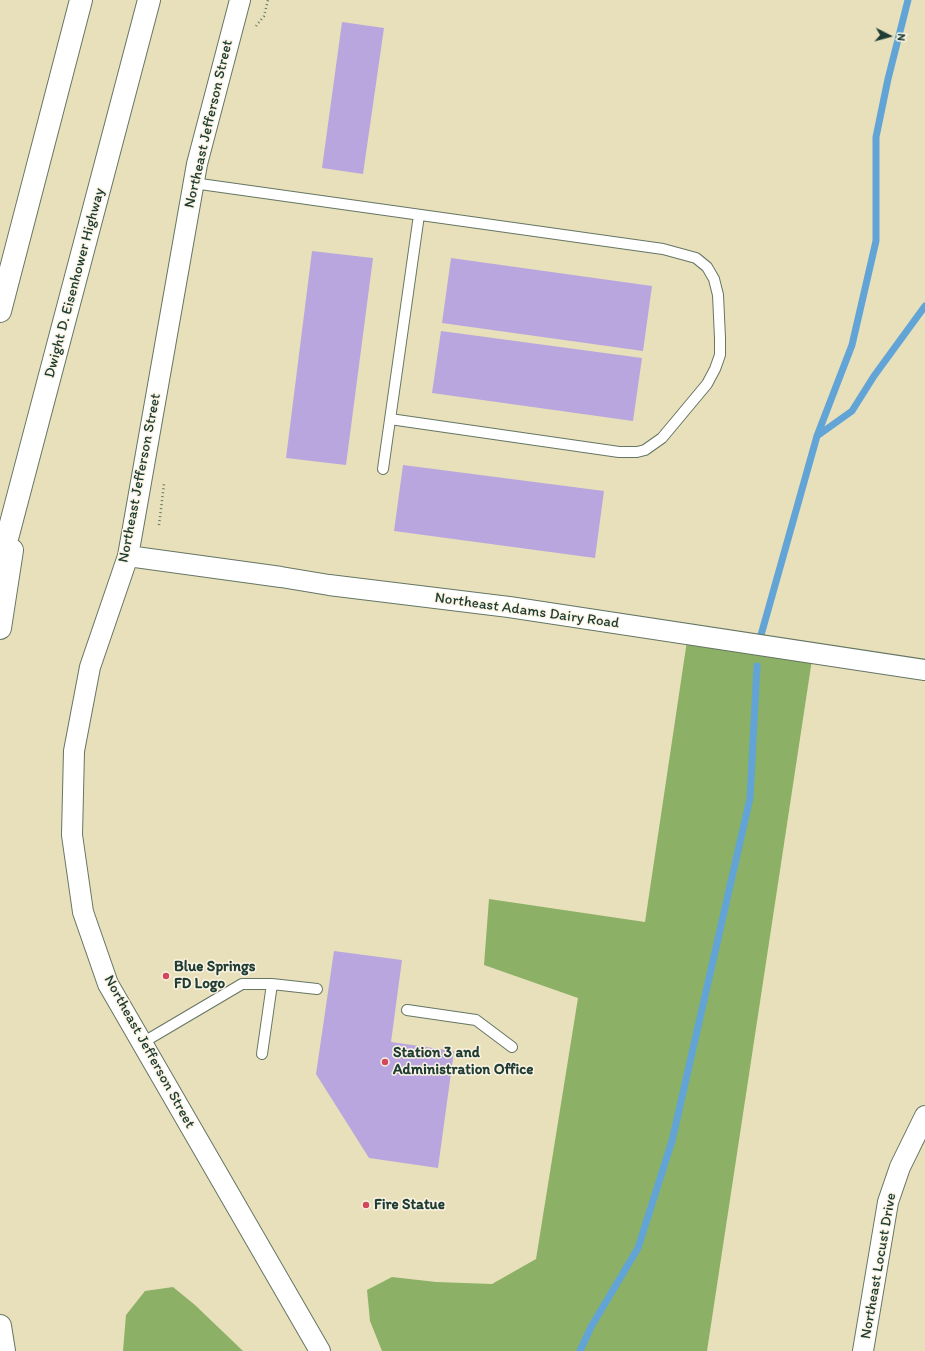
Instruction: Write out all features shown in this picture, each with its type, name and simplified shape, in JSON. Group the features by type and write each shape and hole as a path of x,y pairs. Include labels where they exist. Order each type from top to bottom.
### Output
{"highway":[{"path":"0,311 81,0"},
{"name":"Dwight D. Eisenhower Highway","path":"0,565 149,0"},
{"path":"0,628 22,482"},
{"path":"0,1326 4,1351"}],"street":[{"name":"Northeast Jefferson Street","path":"240,0 193,183 128,556 90,667 74,750 72,836 83,912 108,984 320,1351"},
{"name":"Northeast Adams Dairy Road","path":"128,556 329,585 516,608 925,670"},
{"name":"Northeast Locust Drive","path":"863,1351 888,1202 900,1167 925,1116"}],"lane":[{"path":"193,183 663,249 696,258 707,267 714,279 718,295 720,355 707,384 662,438 645,450 637,452 618,452 390,419"},
{"path":"383,469 419,215"},
{"path":"142,1043 242,984 272,984 317,989"},
{"path":"262,1054 272,984"},
{"path":"406,1010 476,1020 512,1047"}],"green space":[{"path":"688,634 813,653 707,1351 382,1351 370,1321 367,1290 392,1277 436,1282 492,1284 536,1259 578,998 484,965 489,899 645,922"},
{"path":"173,1287 195,1305 243,1351 123,1351 126,1315 145,1291"}],"building":[{"path":"342,22 384,28 363,174 322,168"},
{"path":"312,251 373,258 346,465 286,458"},
{"path":"451,258 652,286 643,351 442,323"},
{"path":"441,331 642,358 633,421 432,393"},
{"path":"403,465 604,491 595,558 394,531"},
{"name":"Station 3 and Administration Office","path":"334,951 402,960 391,1042 454,1051 438,1168 369,1158 316,1074"}],"waterway":[{"path":"761,635 817,436 852,345 876,241 876,137 888,79 908,0"},
{"path":"817,436 852,411 874,376 925,306"},
{"path":"580,1351 591,1327 638,1248 672,1141 750,798 757,666"}],"place":[{"name":"Blue Springs FD Logo","path":"166,976"},
{"name":"Station 3 and Administration Office","path":"385,1062"},
{"name":"Fire Statue","path":"366,1205"}]}
